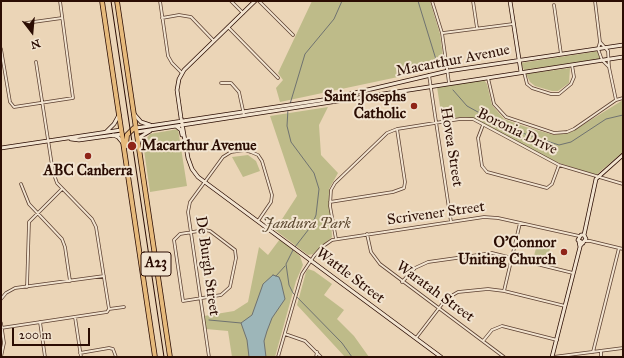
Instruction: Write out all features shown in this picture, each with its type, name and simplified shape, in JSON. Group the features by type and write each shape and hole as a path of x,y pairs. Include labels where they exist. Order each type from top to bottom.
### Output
{"highway":[{"name":"A23","path":"102,1 155,357"},
{"name":"A23","path":"117,1 170,357"},
{"name":"Macarthur Avenue","path":"122,132 135,129"},
{"path":"122,132 128,133 135,129"},
{"path":"125,155 128,133"}],"main road":[{"path":"182,73 255,1"},
{"path":"510,1 518,60 522,72"},
{"name":"Macarthur Avenue","path":"329,101 448,71 623,45"},
{"name":"Macarthur Avenue","path":"135,129 150,125 244,114 623,57"},
{"name":"Wattle Street","path":"182,73 177,84 189,163 194,173 441,357"},
{"path":"134,114 141,122 150,125"},
{"path":"106,132 114,124 119,115"},
{"name":"Macarthur Avenue","path":"135,129 176,126 182,122"},
{"path":"176,126 181,130 185,140"},
{"path":"139,146 140,137 149,131 161,128"},
{"path":"1,150 106,132 122,132"},
{"path":"70,139 78,140 122,132"},
{"path":"112,135 118,137 124,144"},
{"path":"552,357 595,182 598,177 623,155"}],"street":[{"path":"1,49 12,105 17,107 71,99 74,96 60,1"},
{"path":"160,1 170,61 182,73"},
{"path":"231,1 243,13"},
{"path":"259,1 293,35"},
{"path":"432,1 442,33 449,83"},
{"path":"473,1 477,28"},
{"path":"595,1 600,42 598,49 602,60 609,67"},
{"path":"554,5 561,54"},
{"path":"162,18 179,15 191,17 214,41"},
{"path":"26,23 62,18"},
{"path":"442,33 513,24"},
{"path":"228,27 278,78"},
{"path":"600,42 606,48 610,59 609,67 616,100"},
{"path":"36,62 53,172 62,189 92,219 96,227 109,309"},
{"path":"522,72 527,84 532,88 551,94 559,94 571,84 574,77 572,65"},
{"name":"Hovea Street","path":"429,75 451,222"},
{"path":"488,78 494,104 506,117 554,133 567,132 574,129 616,100 623,98"},
{"path":"221,82 231,83 239,92 244,114"},
{"name":"Boronia Drive","path":"336,239 330,202 330,192 335,183 387,133 397,129 460,119 473,119 559,165 623,184"},
{"path":"483,125 478,138 482,166 487,172 546,188 552,184 559,165"},
{"path":"330,202 401,191 404,188 405,182 397,129"},
{"name":"De Burgh Street","path":"209,357 188,207 226,155 245,150 258,155 272,195 268,208 258,221"},
{"path":"21,184 26,200 64,242 70,281"},
{"path":"27,287 28,226 38,212 62,189"},
{"name":"Scrivener Street","path":"278,357 302,274 322,247 336,239 491,217 623,249"},
{"path":"504,291 520,223"},
{"path":"205,230 210,231 232,246 236,254 230,285 227,292 221,295 200,299 185,301 181,296 174,240 178,235 205,230"},
{"name":"Waratah Street","path":"367,234 373,257 402,282 504,357"},
{"path":"593,352 619,248"},
{"path":"402,282 415,268 428,262 492,253 573,273"},
{"path":"1,299 10,290 104,276"},
{"path":"416,339 438,308 449,296 458,292 488,289 504,291 565,306"},
{"path":"1,328 107,312 109,309 124,307"},
{"path":"75,317 81,357"},
{"path":"40,322 45,357"},
{"path":"1,323 4,343 1,357"},
{"path":"483,341 492,330 502,326 557,340"},
{"path":"285,334 305,341 316,350 321,357"},
{"path":"80,353 109,348 114,351 116,357"},
{"path":"552,357 623,348"},
{"path":"316,350 316,357"},
{"path":"601,351 601,357"}],"green space":[{"path":"312,1 430,1 440,34 444,64 431,70 280,102 276,88 283,80 278,73"},
{"path":"599,51 600,59 524,70 521,63"},
{"path":"570,68 569,83 558,91 552,91 535,86 530,82 526,74"},
{"path":"484,80 487,84 492,105 504,119 554,135 573,131 623,100 623,152 596,175 553,161 473,119 466,117 442,119 437,87"},
{"name":"Jandura Park","path":"328,107 319,125 321,155 338,173 329,189 332,237 313,254 308,255 275,230 297,196 270,116"},
{"path":"178,129 187,186 150,192 143,143 150,134"},
{"path":"248,155 256,161 260,171 243,177 232,157"},
{"path":"280,239 300,256 303,265 296,281 275,357 232,357 228,331 206,329 204,316 234,311 248,302 259,247 268,255"},
{"path":"537,245 550,249 546,262 533,259"},
{"path":"308,269 314,271 332,284 324,295 344,310 337,319 354,336 369,357 345,357 297,305"}],"water":[{"path":"273,275 279,277 285,299 272,318 267,331 264,341 266,357 249,357 247,340 241,323 252,315 263,284"}],"waterway":[{"path":"290,104 305,54 334,19 342,1"},
{"path":"418,1 438,66"},
{"path":"453,90 467,106 507,128 559,145 571,142 606,119 623,115"},
{"path":"288,109 287,126 291,142 314,173 319,189 316,215 312,225 295,247"},
{"path":"293,250 286,264 289,285 293,293 342,343 352,357"},
{"path":"276,276 285,266"},
{"path":"209,320 241,323"}],"tram line":[{"path":"111,1 164,357"}],"place":[{"name":"Saint Josephs Catholic","path":"414,106"},
{"name":"Macarthur Avenue","path":"132,146"},
{"name":"ABC Canberra","path":"88,156"},
{"name":"O'Connor Uniting Church","path":"564,252"}]}
